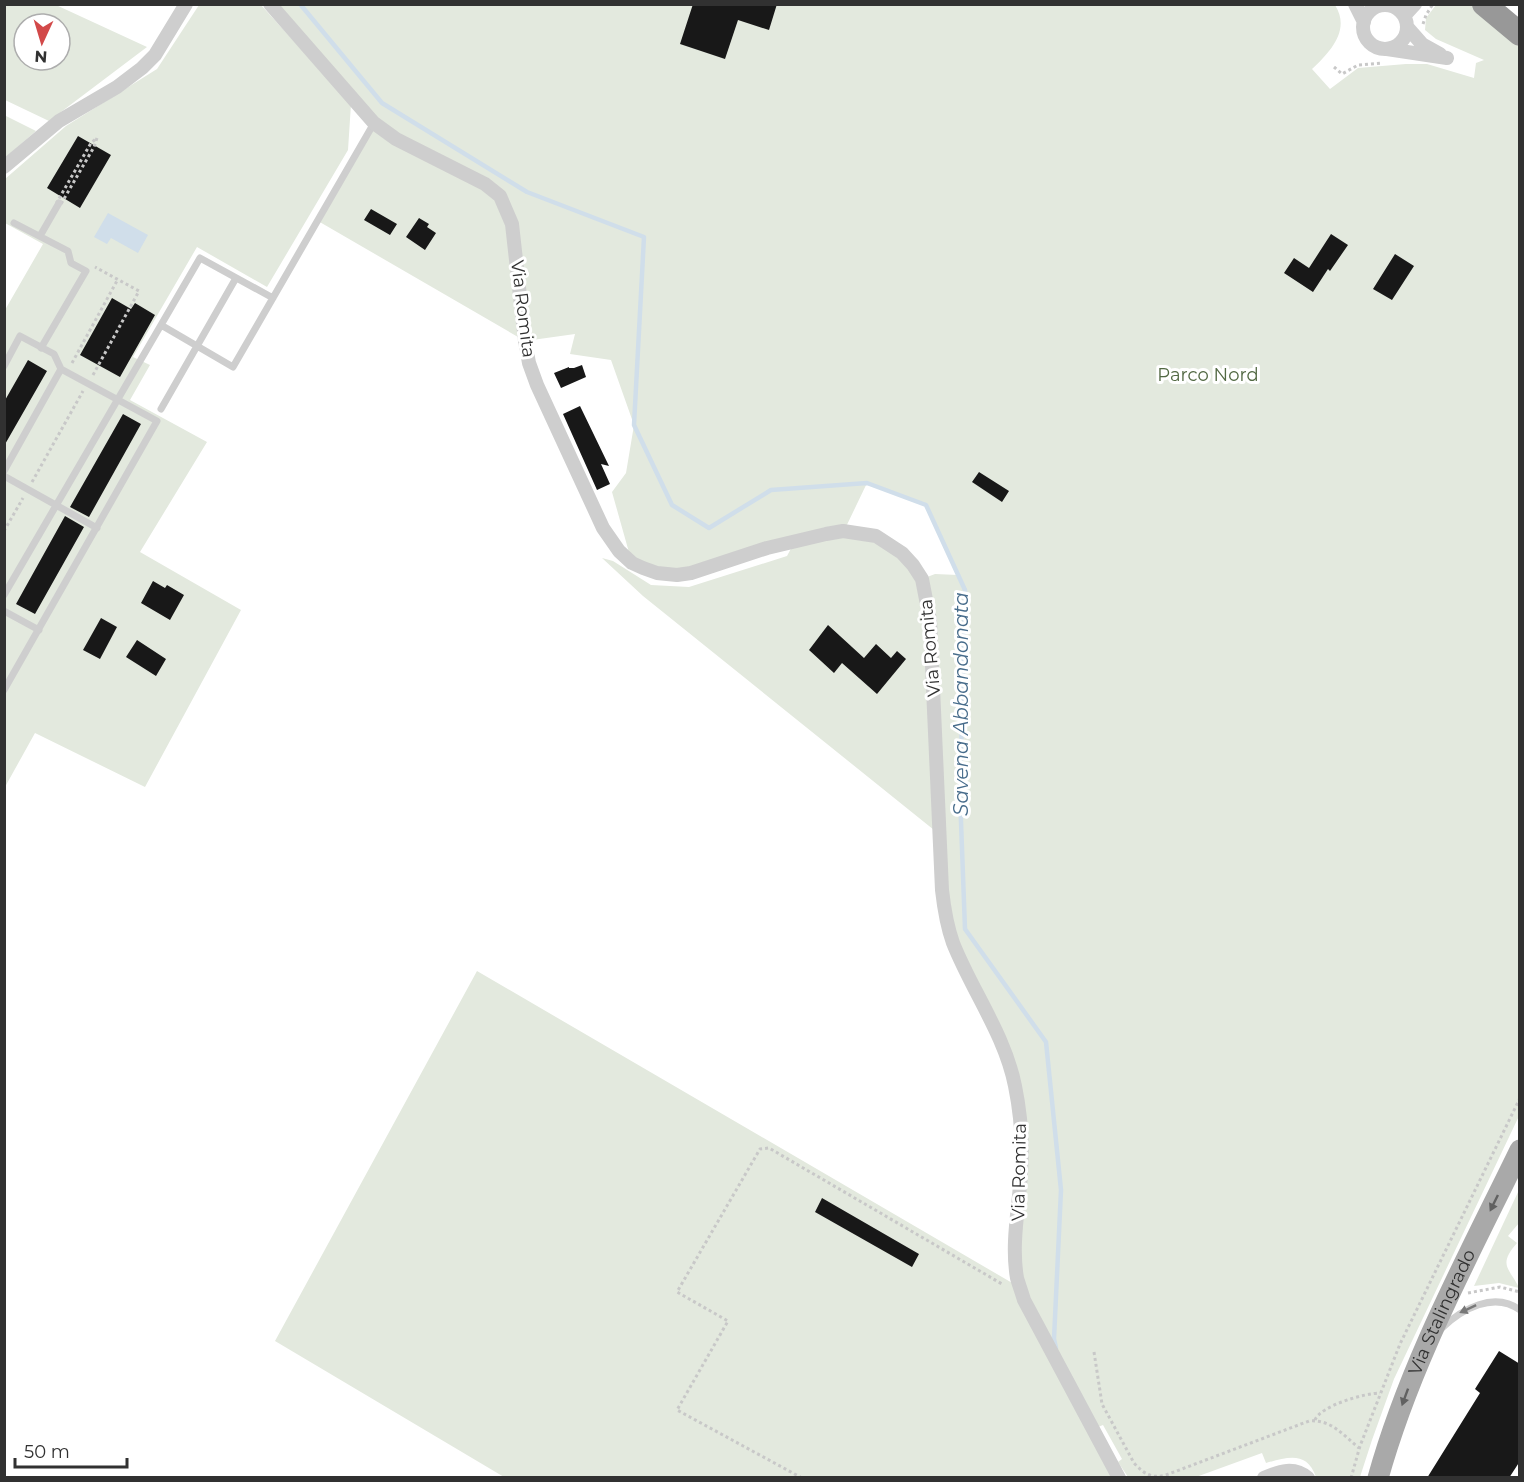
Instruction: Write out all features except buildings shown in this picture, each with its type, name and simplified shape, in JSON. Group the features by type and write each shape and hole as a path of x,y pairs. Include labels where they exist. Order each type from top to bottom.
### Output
{"highway":[{"path":"1484,4 1520,34"},
{"path":"1502,4 1520,18"}],"main road":[{"name":"Via Stalingrado","path":"1380,1471 1408,1388 1427,1343 1520,1150"}],"street":[{"path":"4,168 59,121 117,87 142,68 155,55 186,4"},
{"name":"Via Romita","path":"270,4 374,123 396,139 485,184 500,195 512,224 525,341 537,385 603,528 619,551 632,563 657,573 684,574 777,546 843,531 876,536 888,542 913,565 922,579 930,620 945,914 952,941 1005,1053 1020,1112 1022,1143 1017,1278 1029,1310 1119,1478"},
{"path":"1355,4 1364,22"},
{"path":"1388,49 1400,43 1405,36 1405,21 1415,4"},
{"path":"1381,5 1392,6 1399,10 1422,44 1447,58 1377,47 1369,42 1363,30 1364,22 1372,9 1381,5"},
{"path":"1264,1478 1289,1470 1302,1473 1308,1478"}],"lane":[{"path":"161,325 233,367 374,123"},
{"path":"40,236 59,203"},
{"path":"14,223 68,251 71,263 86,271 41,348"},
{"path":"4,595 200,258 273,298"},
{"path":"161,409 236,278"},
{"path":"4,366 21,336 54,354 64,371 157,421 4,690"},
{"path":"4,471 64,371"},
{"path":"4,476 96,528"},
{"path":"4,611 39,630"},
{"path":"1427,1343 1449,1320 1468,1308 1485,1303 1502,1302 1520,1310"}],"path":[{"path":"97,138 61,204 59,203 57,202 91,143 97,138"},
{"path":"64,371 118,279"},
{"path":"1351,1478 1359,1448 1400,1344 1520,1098"},
{"path":"802,1478 677,1410 728,1321 677,1292 759,1149 769,1148 1002,1284"},
{"path":"1468,1293 1500,1287 1520,1292"},
{"path":"1094,1352 1102,1404 1134,1464 1152,1477 1159,1477 1315,1420 1330,1424 1359,1448"},
{"path":"1315,1420 1319,1414 1344,1402 1360,1396 1380,1394"}],"green space":[{"path":"5,5 56,5 71,12 12,12 12,72 72,72 72,12 147,47 49,121 5,100"},
{"path":"199,5 261,5 351,104 348,150 267,287 197,247 133,357 150,365 130,400 207,442 140,552 241,610 145,787 35,733 5,787 5,310 43,244 5,223 5,179 66,126 157,69"},
{"name":"Parco Nord","path":"270,5 1335,5 1341,23 1340,32 1331,48 1312,69 1330,89 1358,68 1406,64 1427,64 1474,78 1476,63 1484,60 1436,39 1425,30 1426,18 1436,5 1472,5 1519,44 1519,1116 1394,1379 1360,1477 1316,1477 1312,1469 1302,1460 1289,1458 1266,1463 1262,1453 1196,1477 1128,1477 1118,1462 1122,1459 1103,1425 1098,1427 1060,1359 1054,1339 1052,1355 1114,1477 504,1477 275,1341 477,971 1014,1284 1022,1295 1014,1082 961,961 934,830 643,596 602,558 613,561 651,585 689,587 787,556 795,541 691,573 632,563 612,492 626,473 634,425 611,360 570,354 575,334 525,341 318,221 374,123","holes":["867,483 926,505 958,575 935,574 922,579 876,536 844,531"]},
{"path":"4,115 36,131 5,158 4,158"},
{"path":"1519,1190 1519,1223 1508,1236 1517,1243 1506,1262 1519,1288 1499,1283 1474,1286"}],"shaded area":[{"path":"108,213 148,235 138,253 111,238 107,244 94,237"}],"waterway":[{"name":"Savena Abbandonata","path":"300,4 382,103 527,192 644,237 634,425 672,505 709,528 771,490 867,483 926,505 965,590 960,795 965,929 1046,1042 1061,1190 1054,1339 1056,1348"}]}
